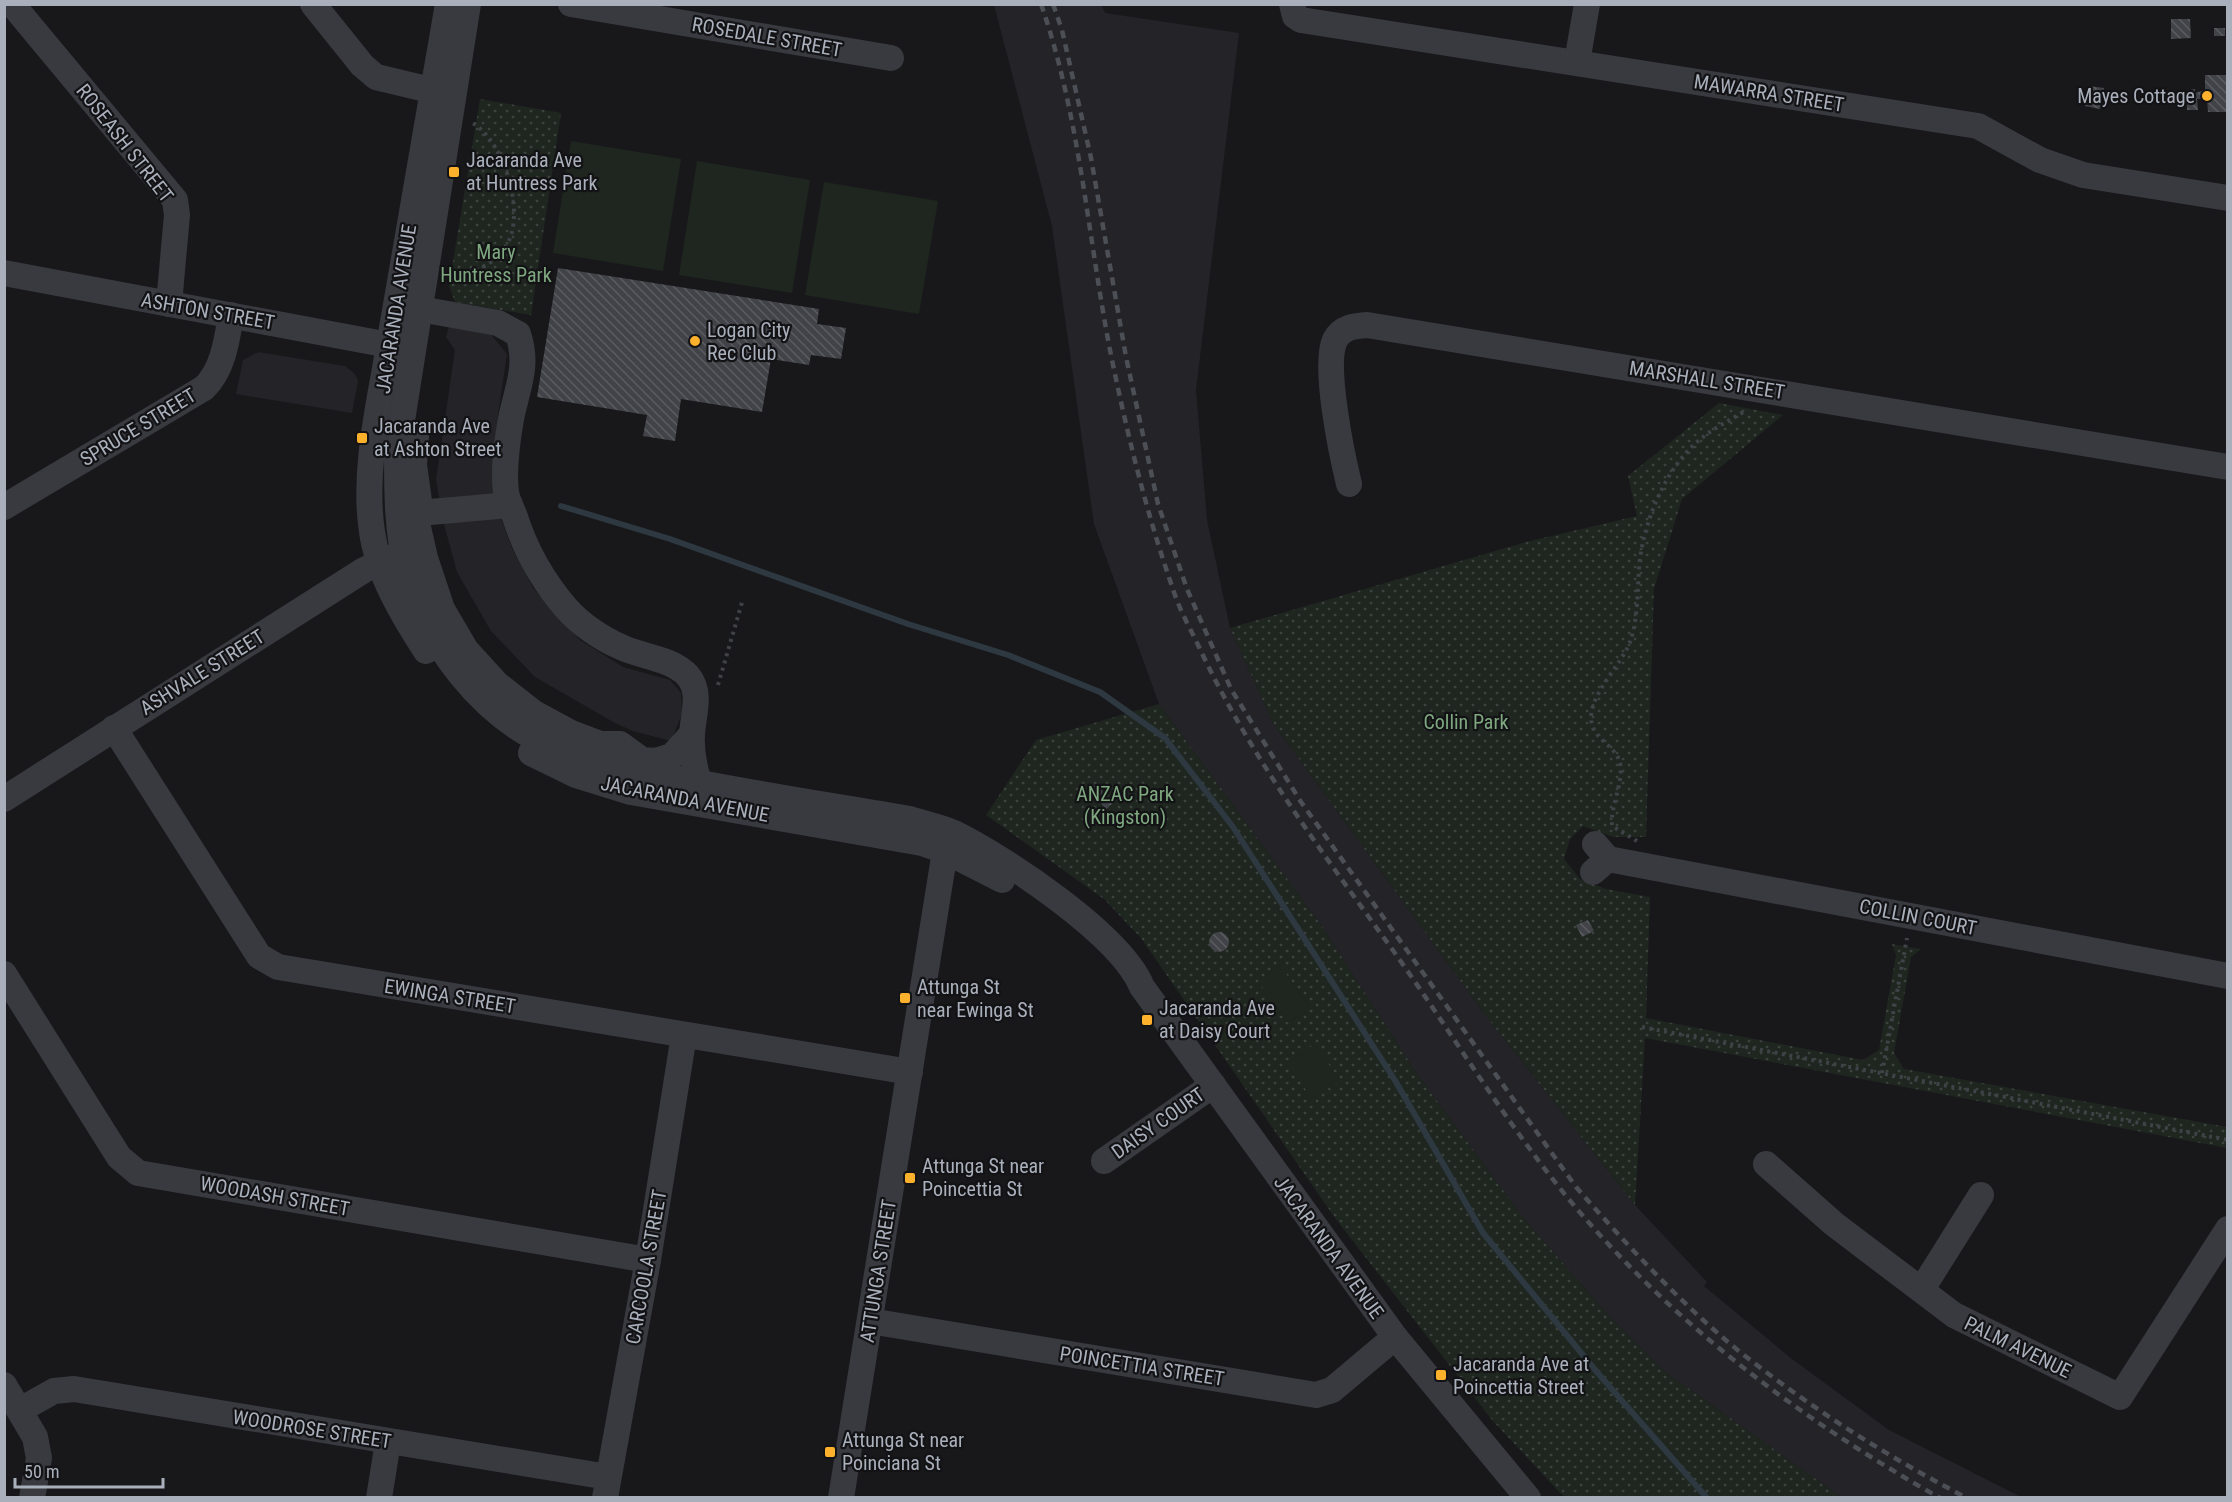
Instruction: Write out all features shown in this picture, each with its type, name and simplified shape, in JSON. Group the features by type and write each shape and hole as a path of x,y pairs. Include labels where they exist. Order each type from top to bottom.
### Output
{"street":[{"name":"ROSEASH STREET","path":"12,4 175,200 177,215 169,304"},
{"path":"313,4 369,72 386,80 443,94"},
{"name":"JACARANDA AVENUE","path":"448,4 443,94 401,347 397,452 398,500 392,557 407,621 452,687 483,718 533,754 576,775 631,792 794,821 892,837 949,841"},
{"name":"JACARANDA AVENUE","path":"443,94 468,4"},
{"name":"ROSEDALE STREET","path":"571,4 700,15 891,58"},
{"path":"1577,62 1587,4"},
{"name":"MAWARRA STREET","path":"1296,12 1577,62 1978,126 2040,160 2083,175 2228,198"},
{"name":"ASHTON STREET","path":"4,273 401,347"},
{"path":"408,307 498,323 518,334 524,352 506,455 506,493 525,547 543,580 568,611 593,631 621,648 671,664 688,677 695,694 696,716 692,734 698,783 706,792 722,799 782,811 794,821"},
{"name":"SPRUCE STREET","path":"4,507 204,388 212,380 219,365 227,342 231,315"},
{"name":"MARSHALL STREET","path":"1349,484 1338,438 1332,357 1335,340 1347,327 1367,325 1758,388 2010,433 2228,467"},
{"path":"401,347 423,359 426,373 414,465 418,491 417,523 425,558 442,609 466,650 497,684 534,713 571,733 600,744 620,744 641,765 672,756 692,734"},
{"path":"419,513 510,505"},
{"name":"JACARANDA AVENUE","path":"392,557 452,666 483,698 516,725 551,746 588,759 641,765 698,783 910,819 949,841 1006,864 1075,913 1107,940 1137,974 1142,987 1395,1337 1528,1497"},
{"name":"ASHVALE STREET","path":"4,799 114,728 392,557"},
{"name":"EWINGA STREET","path":"114,728 259,956 278,968 910,1072"},
{"name":"ATTUNGA STREET","path":"841,1497 949,841"},
{"name":"COLLIN COURT","path":"1599,858 2228,976"},
{"name":"WOODASH STREET","path":"4,974 119,1157 138,1173 648,1260"},
{"name":"CARCOOLA STREET","path":"607,1487 648,1260 684,1035"},
{"name":"DAISY COURT","path":"1104,1161 1213,1085"},
{"name":"PALM AVENUE","path":"1766,1164 1834,1224 1954,1315 2120,1397 2228,1229"},
{"path":"1922,1289 1981,1195"},
{"name":"POINCETTIA STREET","path":"870,1321 1316,1395 1332,1390 1395,1337"},
{"path":"4,1385 35,1437 39,1458 33,1497"},
{"name":"WOODROSE STREET","path":"20,1410 54,1391 74,1389 388,1442 607,1487"},
{"path":"379,1497 388,1442"}],"path":[{"path":"443,279 474,271 495,260 507,246 513,227 511,188 505,167 486,132 469,121"},
{"path":"1650,867 1653,852 1612,826 1611,811 1620,781 1619,760 1592,723 1593,704 1624,658 1632,637 1641,556 1652,513 1674,466 1697,442 1756,404 1758,388"},
{"path":"716,696 720,674 743,599"},
{"path":"1882,1073 1911,916"},
{"path":"1642,1027 2228,1140"}],"shaded area":[{"path":"994,5 1101,5 1105,13 1239,33 1196,390 1207,520 1230,628 1273,723 1486,1016 1635,1205 1707,1282 1704,1286 1792,1359 1889,1430 2021,1497 1841,1497 1664,1371 1611,1318 1525,1220 1417,1074 1321,925 1159,704 1094,524 1052,226"},
{"path":"449,326 488,331 507,354 498,414 493,498 512,548 533,588 580,640 623,667 670,680 681,693 682,714 671,741 633,731 615,723 535,677 491,631 457,572 444,524 436,480 455,350 446,337"},
{"path":"258,352 345,366 354,373 358,381 352,413 236,394 243,360"}],"green space":[{"name":"Mary Huntress Park","path":"480,99 561,113 531,315 455,302 449,286"},
{"path":"571,141 681,159 663,271 553,253"},
{"path":"697,161 810,180 792,293 679,275"},
{"path":"824,182 938,201 919,314 805,295"},
{"name":"Collin Park","path":"1719,403 1783,415 1682,499 1654,589 1646,837 1613,837 1583,826 1570,839 1564,859 1580,879 1606,889 1650,897 1646,1018 1863,1060 1879,1050 1896,955 1892,944 1921,949 1911,957 1894,1053 1904,1069 2227,1127 2227,1148 1645,1038 1635,1205 1486,1016 1273,723 1230,628 1526,542 1637,516 1628,476"},
{"name":"ANZAC Park (Kingston)","path":"1159,704 1321,925 1417,1074 1525,1220 1611,1318 1664,1371 1841,1497 1564,1497 1492,1420 1335,1218 1141,938 1104,899 986,815 1036,740"},
{"path":"1280,965 1310,1008 1288,1023 1258,981"},
{"path":"1315,1044 1340,1081 1312,1099 1287,1062"}],"building":[{"path":"2171,19 2190,19 2191,38 2171,39"},
{"path":"2214,28 2225,28 2225,36 2214,36"},
{"name":"Mayes Cottage","path":"2205,75 2228,75 2228,112 2208,112 2207,99 2197,99 2198,110 2187,110 2187,93 2195,89 2195,93 2205,90"},
{"path":"2089,86 2104,88 2100,109 2085,106"},
{"name":"Logan City Rec Club","path":"558,268 819,309 817,324 846,328 841,359 811,355 809,365 771,359 762,412 681,399 675,441 643,436 647,415 537,397"},
{"path":"1096,784 1113,803 1106,809 1090,790"},
{"path":"1588,920 1594,931 1582,937 1576,925"},
{"path":"1215,932 1223,932 1229,938 1229,946 1223,952 1215,952 1209,946 1209,938"}],"waterway":[{"path":"561,506 670,539 908,624 1008,655 1100,692 1165,738 1233,827 1396,1082 1483,1233 1596,1371 1707,1498"}],"railway":[{"path":"1041,4 1066,92 1112,360 1146,504 1175,596 1239,724 1284,797 1407,970 1519,1134 1567,1197 1607,1243 1649,1286 1740,1365 1837,1435 1940,1498"},
{"path":"1053,4 1062,30 1091,158 1126,357 1158,504 1187,589 1231,689 1301,802 1576,1187 1615,1230 1696,1314 1767,1373 1850,1430 1967,1498"}],"place":[{"name":"Mayes Cottage","path":"2207,96"},
{"name":"Jacaranda Ave at Huntress Park","path":"454,172"},
{"name":"Logan City Rec Club","path":"695,341"},
{"name":"Jacaranda Ave at Ashton Street","path":"362,438"},
{"name":"Attunga St near Ewinga St","path":"905,998"},
{"name":"Jacaranda Ave at Daisy Court","path":"1147,1020"},
{"name":"Attunga St near Poincettia St","path":"910,1178"},
{"name":"Jacaranda Ave at Poincettia Street","path":"1441,1375"},
{"name":"Attunga St near Poinciana St","path":"830,1452"}]}
